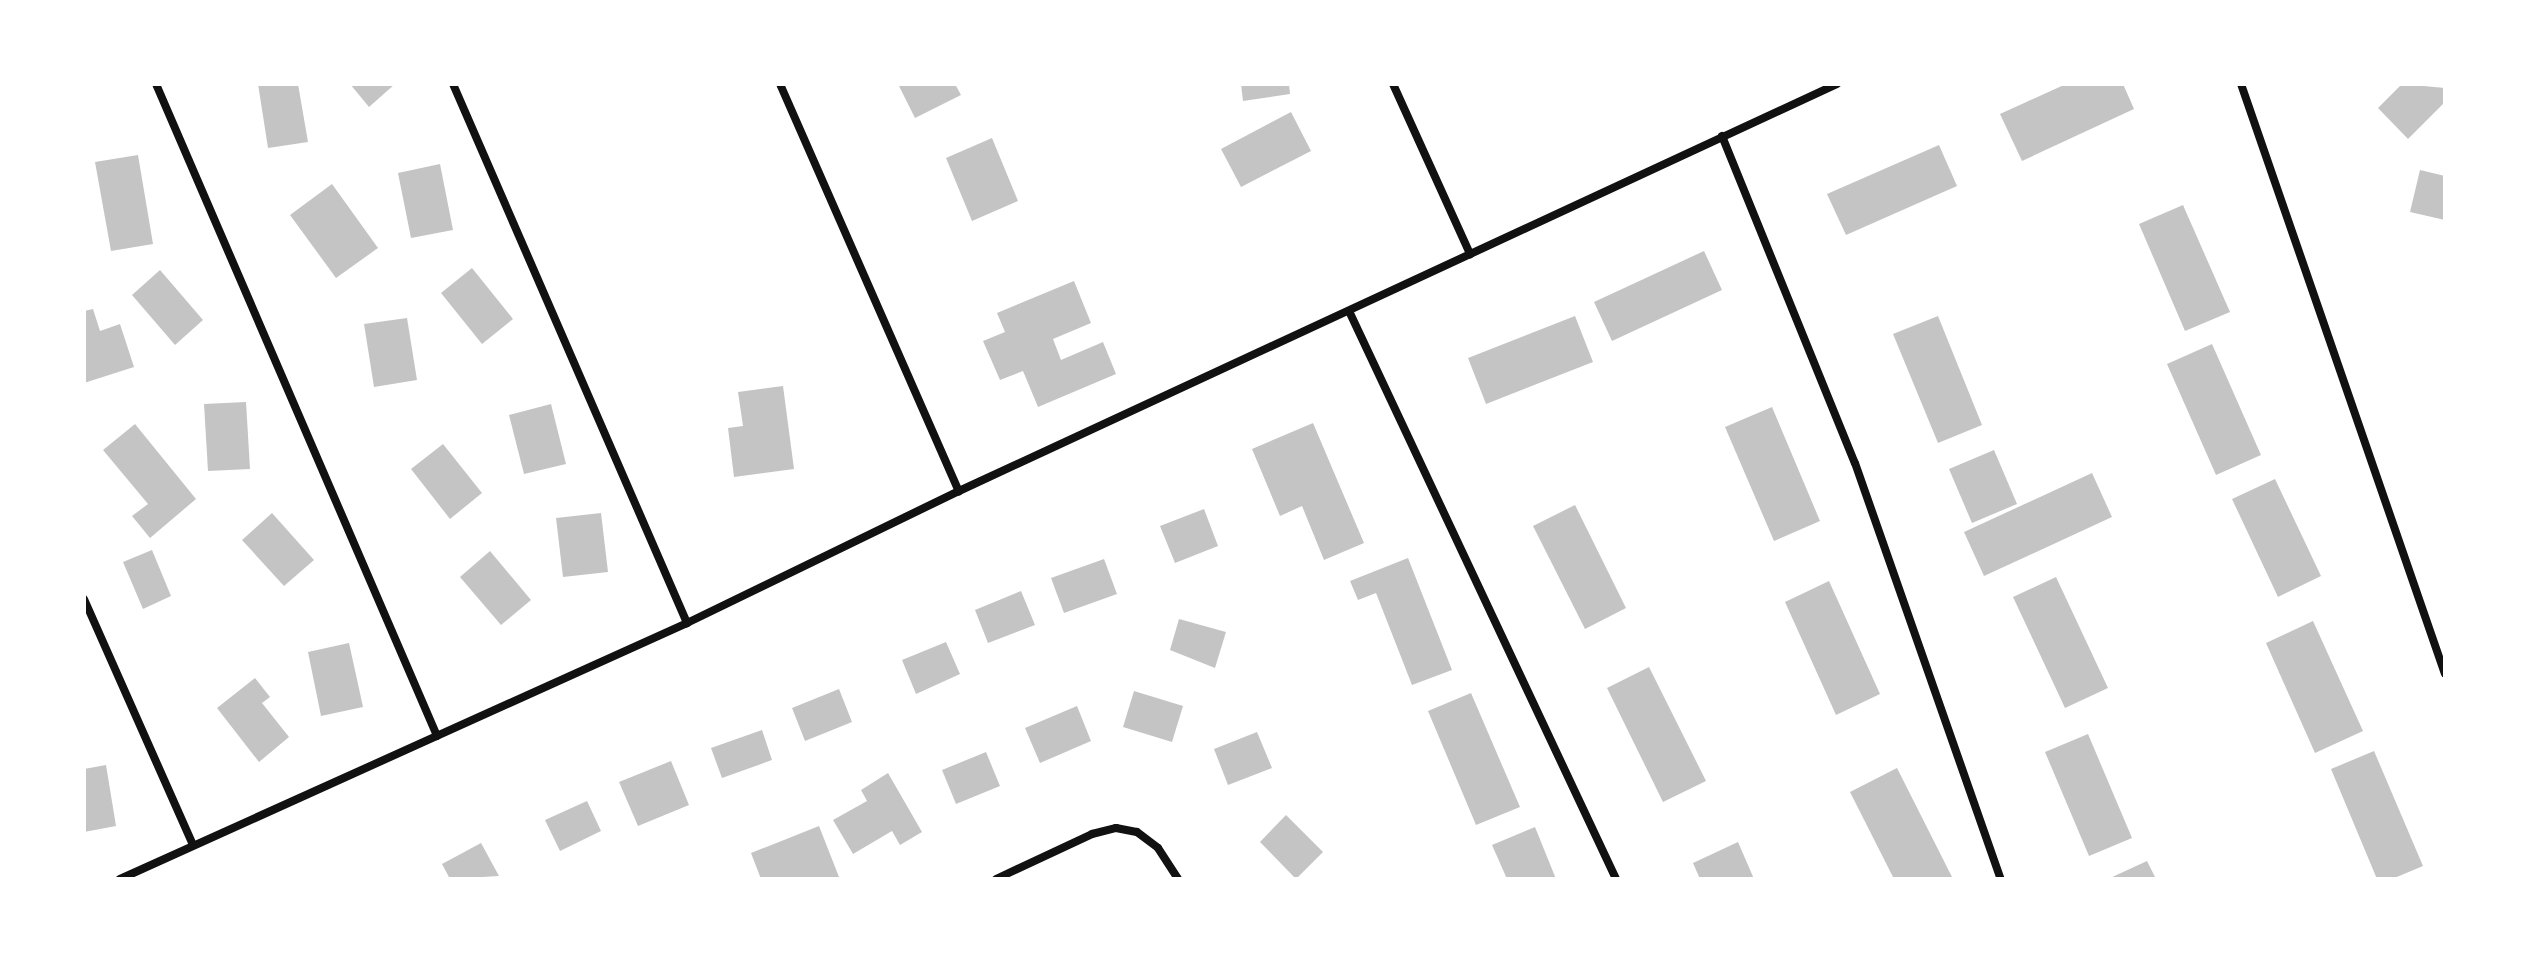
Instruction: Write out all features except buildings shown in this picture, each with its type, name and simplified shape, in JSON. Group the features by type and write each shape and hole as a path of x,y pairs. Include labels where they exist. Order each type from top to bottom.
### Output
{"street":[{"path":"156,84 437,736"},
{"path":"453,84 687,623"},
{"path":"780,84 959,491"},
{"path":"1393,84 1470,254"},
{"path":"120,879 687,623 959,491 1837,84"},
{"path":"2241,84 2445,674"},
{"path":"1722,136 1855,463 2001,879"},
{"path":"1349,311 1616,879"},
{"path":"84,599 193,845"},
{"path":"996,879 1092,834 1116,828 1137,832 1158,848 1178,879"}]}
